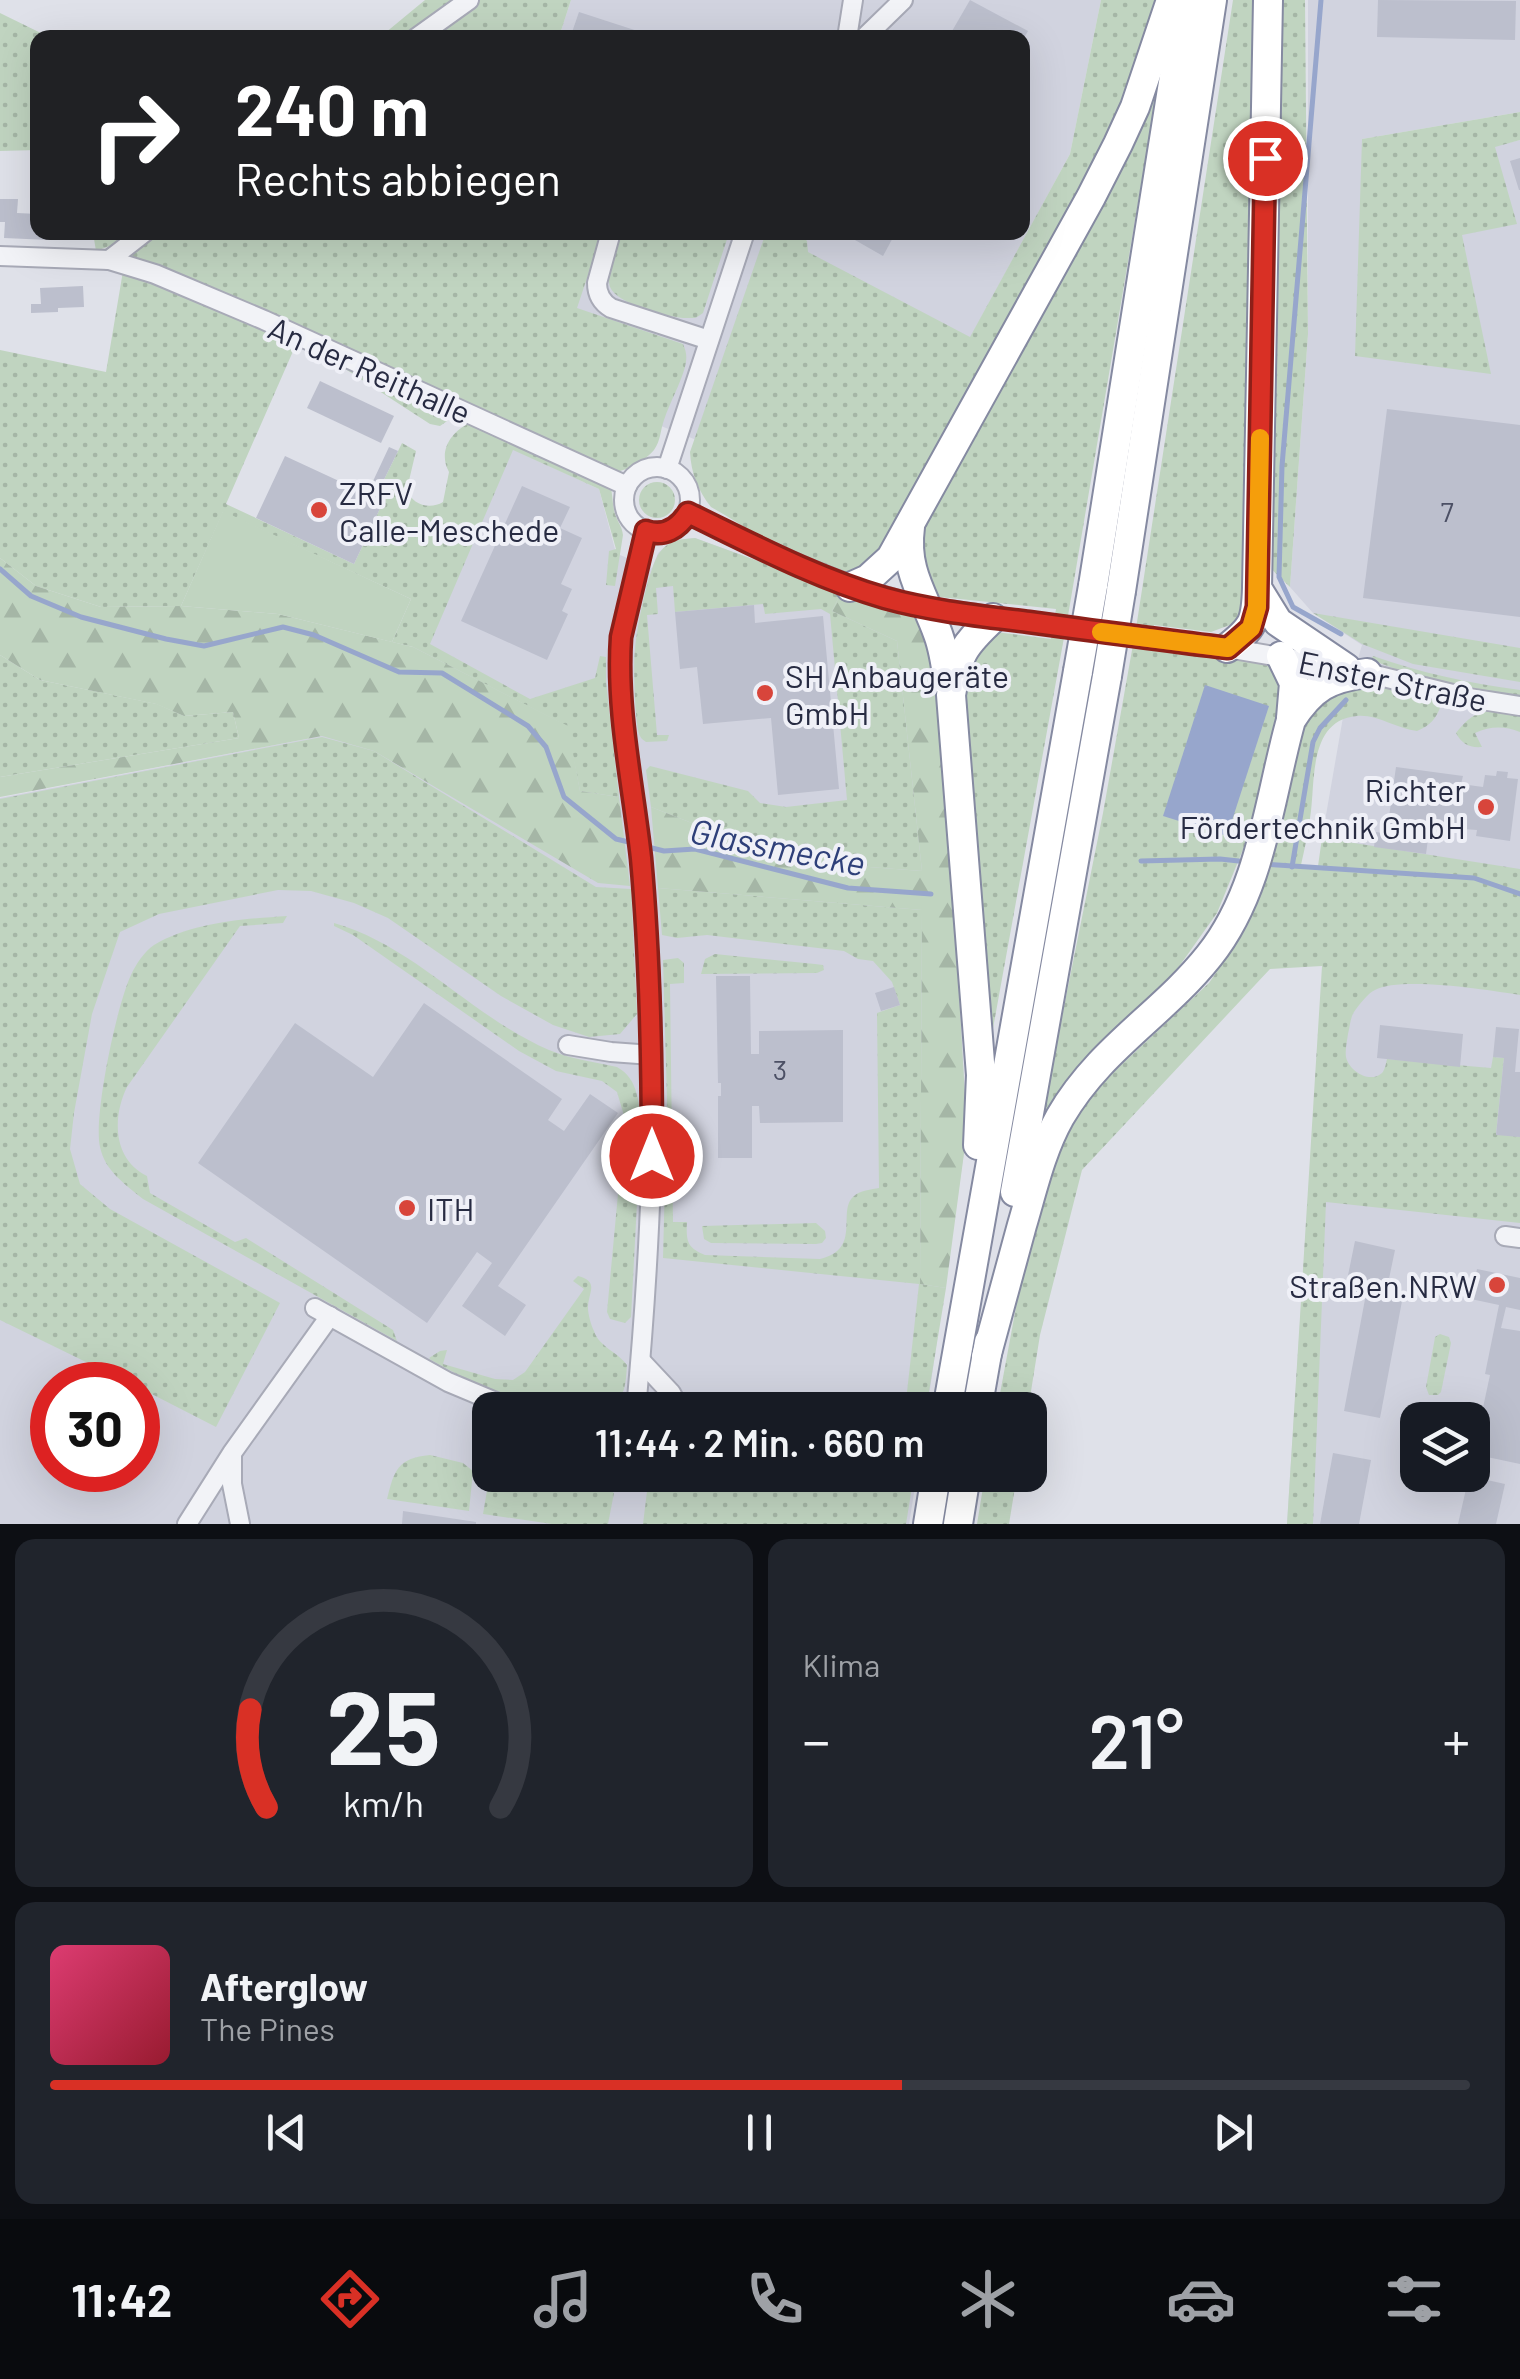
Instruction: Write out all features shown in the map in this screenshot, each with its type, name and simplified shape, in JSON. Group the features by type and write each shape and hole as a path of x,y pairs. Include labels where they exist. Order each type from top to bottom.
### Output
{"highway":[{"path":"850,587 884,567 1082,214 1135,107 1171,0"},
{"path":"950,1392 1093,586 1186,0"},
{"path":"980,1392 1122,591 1212,0"},
{"path":"1228,648 1251,628 1258,588 1268,0"},
{"path":"911,520 908,556 944,652 950,695 981,1075 978,1147 958,1346"},
{"path":"1258,588 1278,622 1356,671"},
{"path":"950,695 960,656 994,618"},
{"path":"986,1357 1036,1174 1058,1120 1098,1064 1211,954 1236,914 1262,841 1291,720 1294,683 1281,656"},
{"path":"1291,720 1306,698 1329,682 1356,671"},
{"path":"928,1524 933,1492"},
{"path":"958,1524 963,1492"}],"street":[{"path":"427,30 468,0"},
{"path":"848,30 853,0"},
{"path":"872,30 904,0"},
{"path":"109,260 135,240"},
{"path":"609,240 597,283 601,300 610,308 709,340"},
{"path":"667,469 741,240"},
{"name":"An der Reithalle","path":"0,256 109,260 155,274 627,486"},
{"path":"647,469 667,469 684,481 690,502 688,513 672,530 662,533 639,529 625,511 627,486 647,469"},
{"name":"Enster Straße","path":"688,513 850,587 926,608 1281,656 1520,706"},
{"path":"637,1392 652,1203 652,1055 648,946 620,650 646,531"},
{"path":"568,1045 652,1055"},
{"path":"187,1524 323,1312 472,1392"},
{"path":"640,1361 670,1392"},
{"path":"232,1453 232,1484 240,1524"}],"shaded area":[{"path":"571,0 1101,0 1070,154 1030,228 1030,30 561,30"},
{"path":"1308,0 1520,0 1520,112 1362,139 1462,235 1495,146 1520,140 1520,1524 1287,1524 1323,966 1322,838 1346,700 1362,645 1313,613 1290,587 1308,334"},
{"path":"506,240 1023,240 970,338 703,445 661,426 591,460"},
{"path":"497,442 599,489 616,553 620,555 652,568 658,553 667,545 695,538 840,595 905,613 951,853 967,1131 930,1392 472,1392 472,1492 914,1492 909,1524 0,1524 0,798 322,736 413,647"}],"green space":[{"path":"425,0 571,0 561,30 389,30"},
{"path":"1101,0 1157,0 1108,133 885,552 854,574 835,570 780,548 711,507 696,481 690,452 763,240 806,240 808,252 970,337 1023,240 1030,240 1030,227 1070,154"},
{"path":"1233,0 1260,0 1246,619 1211,632 1154,625 1150,645 1265,662 1276,667 1285,700 1244,847 1217,913 1173,975 1076,1075 1041,1121 1137,622"},
{"path":"1277,0 1305,0 1308,334 1290,587 1266,564"},
{"path":"0,13 35,30 30,30 30,150 0,151"},
{"path":"1162,61 988,1056 959,695 971,651 996,632 1051,639 1056,609 940,597 920,567 922,521"},
{"path":"1520,112 1520,140 1495,147 1517,224 1462,235 1491,374 1355,356 1362,139"},
{"path":"94,240 600,240 577,308 683,344 685,367 654,450 635,465 612,472 128,258 118,243 96,251"},
{"path":"619,240 727,240 703,313 694,318 670,316 622,299 610,287 612,259"},
{"path":"123,271 248,318 294,349 226,504 354,564 383,502 375,498 402,443 416,451 407,489 417,502 427,506 443,502 449,472 445,457 448,443 470,423 610,484 623,535 615,586 606,585 609,551 616,549 599,489 513,450 430,644 530,699 595,678 600,656 606,657 619,797 580,791 567,726 413,647 392,642 411,599 223,512 181,606 101,607 36,586 0,558 0,350 106,372"},
{"path":"338,361 449,412 450,419 440,426 430,424"},
{"path":"657,482 670,487 675,500 670,513 657,518 644,513 639,500 644,487"},
{"path":"223,511 411,599 392,642 278,614 181,606"},
{"path":"695,538 840,595 832,611 897,641 922,871 789,861 651,807 646,770 650,766 748,791 760,803 786,807 847,800 830,614 821,609 765,614 763,604 675,612 673,586 656,588 658,614 647,615 657,735 669,735 667,741 646,742 640,737 634,657 648,584 656,559 667,545"},
{"path":"0,558 36,586 101,607 181,606 278,614 413,647 568,726 580,791 619,797 630,886 598,883 374,751 322,736 0,797 0,777 239,738 233,712 184,716 156,704 40,680 0,655"},
{"path":"840,595 921,621 938,665 967,1131 946,1288 920,1284 922,910 658,888 651,807 789,861 922,871 897,641 832,611"},
{"path":"1313,613 1520,648 1520,682 1413,664 1362,644"},
{"path":"0,655 40,680 157,704 184,716 233,712 239,738 0,777"},
{"path":"1373,656 1445,677 1520,690 1520,697 1418,677 1371,660"},
{"path":"1368,681 1437,699 1441,705 1432,721 1417,731 1364,716 1342,720 1331,728 1318,752 1301,865 1318,866 1322,838 1520,869 1520,995 1424,984 1375,990 1353,1014 1346,1057 1356,1071 1372,1077 1382,1073 1387,1059 1491,1068 1493,1057 1504,1058 1496,1134 1520,1137 1520,1223 1326,1202 1313,1524 1287,1524 1322,966 1270,969 1082,1170 1040,1335 1031,1392 1000,1392 1033,1215 1073,1115 1209,983 1247,927 1295,738 1318,698"},
{"path":"1494,711 1520,715 1520,732 1498,728 1475,733 1482,747 1461,740 1456,733 1468,720"},
{"path":"322,737 374,751 596,887 631,889 637,1014 620,1034 589,1037 553,1025 501,996 388,918 311,891 278,890 159,914 120,932 92,1014 70,1149 80,1184 110,1209 280,1303 216,1427 160,1398 160,1362 86,1362 0,1320 0,799"},
{"path":"658,888 922,910 920,1284 946,1288 929,1392 907,1392 919,1284 663,1258 667,1101 663,960 678,958 684,963 684,983 670,984 673,1222 687,1222 689,1243 705,1255 820,1259 841,1247 849,1203 859,1193 879,1188 877,1013 900,1005 892,982 873,961 844,951 707,935 662,935"},
{"path":"287,916 283,923 240,926 127,1087 118,1124 122,1149 136,1169 147,1176 150,1193 235,1242 246,1238 393,1330 397,1341 143,1199 111,1170 100,1147 100,1112 113,1034 125,989 144,955 154,945 185,931 236,920"},
{"path":"334,923 391,948 521,1036 557,1053 617,1067 630,1078 641,1127 631,1317 625,1323 610,1319 607,1312 625,1119 617,1092 602,1081 556,1071 519,1051"},
{"path":"715,954 823,965 824,970 701,974 705,959"},
{"path":"816,1223 825,1231 826,1238 816,1244 711,1243 704,1239 702,1226"},
{"path":"578,1276 589,1281 588,1310 596,1337 627,1365 623,1392 499,1392 429,1358 447,1350 443,1364 495,1379 513,1380 525,1372 584,1289 573,1281"},
{"path":"1435,1337 1449,1337 1451,1343 1441,1392 1429,1395 1426,1387"},
{"path":"430,1455 463,1463 472,1470 469,1511 387,1499 399,1467 411,1459"},
{"path":"487,1492 614,1493 608,1524 552,1524 483,1514"},
{"path":"647,1492 911,1492 906,1524 643,1524"},
{"path":"982,1492 1014,1492 1009,1524 977,1524"}],"water":[{"path":"1205,685 1269,706 1227,836 1163,816"}],"building":[{"path":"970,0 1026,30 953,30"},
{"path":"1378,0 1516,1 1515,40 1377,37"},
{"path":"579,12 634,30 573,30"},
{"path":"1520,158 1520,190 1519,190 1510,161"},
{"path":"0,199 18,199 17,213 30,214 30,239 4,238 5,222 0,222"},
{"path":"855,240 892,240 883,256"},
{"path":"83,286 84,307 31,313 31,304 41,304 40,288"},
{"path":"320,381 394,416 381,443 307,408"},
{"path":"1387,409 1520,425 1520,617 1363,598"},
{"name":"ZRFV Calle-Meschede","path":"389,447 398,451 375,498 383,502 354,564 256,518 285,456 367,494"},
{"path":"522,486 570,507 560,528 582,538 561,584 572,589 562,611 568,614 547,660 461,621"},
{"name":"SH Anbaugeräte GmbH","path":"754,605 755,623 823,616 839,789 778,795 771,718 703,724 697,667 680,669 675,612"},
{"path":"1396,767 1463,776 1461,784 1483,787 1485,775 1508,772 1507,778 1518,779 1510,841 1476,836 1477,830 1464,829 1463,834 1458,834 1459,828 1455,827 1455,833 1388,824"},
{"path":"1376,832 1428,839 1426,854 1374,847"},
{"path":"716,976 750,976 751,1054 759,1054 759,1031 843,1030 843,1122 760,1123 759,1106 752,1106 752,1158 718,1158 721,1083"},
{"path":"894,987 900,1005 881,1011 875,993"},
{"name":"ITH","path":"424,1003 562,1099 548,1120 564,1131 590,1094 618,1113 498,1286 526,1305 505,1336 462,1306 492,1263 477,1252 427,1323 198,1163 295,1023 373,1077"},
{"path":"1380,1025 1463,1034 1460,1067 1377,1058"},
{"path":"1496,1027 1519,1029 1515,1072 1520,1072 1520,1137 1496,1135 1504,1058 1493,1057"},
{"path":"1355,1241 1395,1250 1385,1298 1402,1301 1380,1418 1344,1411 1366,1294 1345,1290"},
{"path":"1477,1269 1520,1278 1520,1310 1506,1307 1501,1328 1520,1331 1520,1464 1490,1458 1490,1402 1484,1402 1490,1375 1485,1374 1499,1305 1471,1299"},
{"path":"1333,1453 1371,1460 1359,1524 1320,1524"},
{"path":"1490,1481 1505,1484 1496,1524 1458,1524 1465,1492 1490,1492"},
{"path":"403,1511 476,1522 476,1524 402,1524"}],"waterway":[{"path":"1321,0 1282,466 1279,577 1293,607 1341,634"},
{"name":"Glassmecke","path":"0,569 31,596 81,617 166,639 204,646 283,627 314,635 399,672 442,673 528,726 546,747 564,797 616,839 633,843"},
{"path":"1292,867 1313,742 1320,728 1346,700"},
{"name":"Glassmecke","path":"644,846 664,851 695,849 848,888 931,894"},
{"name":"Glassmecke","path":"1141,861 1248,862"},
{"name":"Glassmecke","path":"1264,864 1474,878 1520,894"}],"slow traffic":[{"path":"1101,632 1228,648 1251,628 1257,607 1260,438"}],"place":[{"name":"ZRFV Calle-Meschede","path":"319,510"},
{"name":"SH Anbaugeräte GmbH","path":"765,693"},
{"name":"Richter Fördertechnik GmbH","path":"1486,807"},
{"name":"ITH","path":"407,1208"},
{"name":"Straßen.NRW","path":"1497,1285"}],"route":[{"path":"652,1156 648,946 620,650 646,531 672,530 688,513 850,587 926,608 1228,648 1251,628 1257,607 1265,158"}]}
